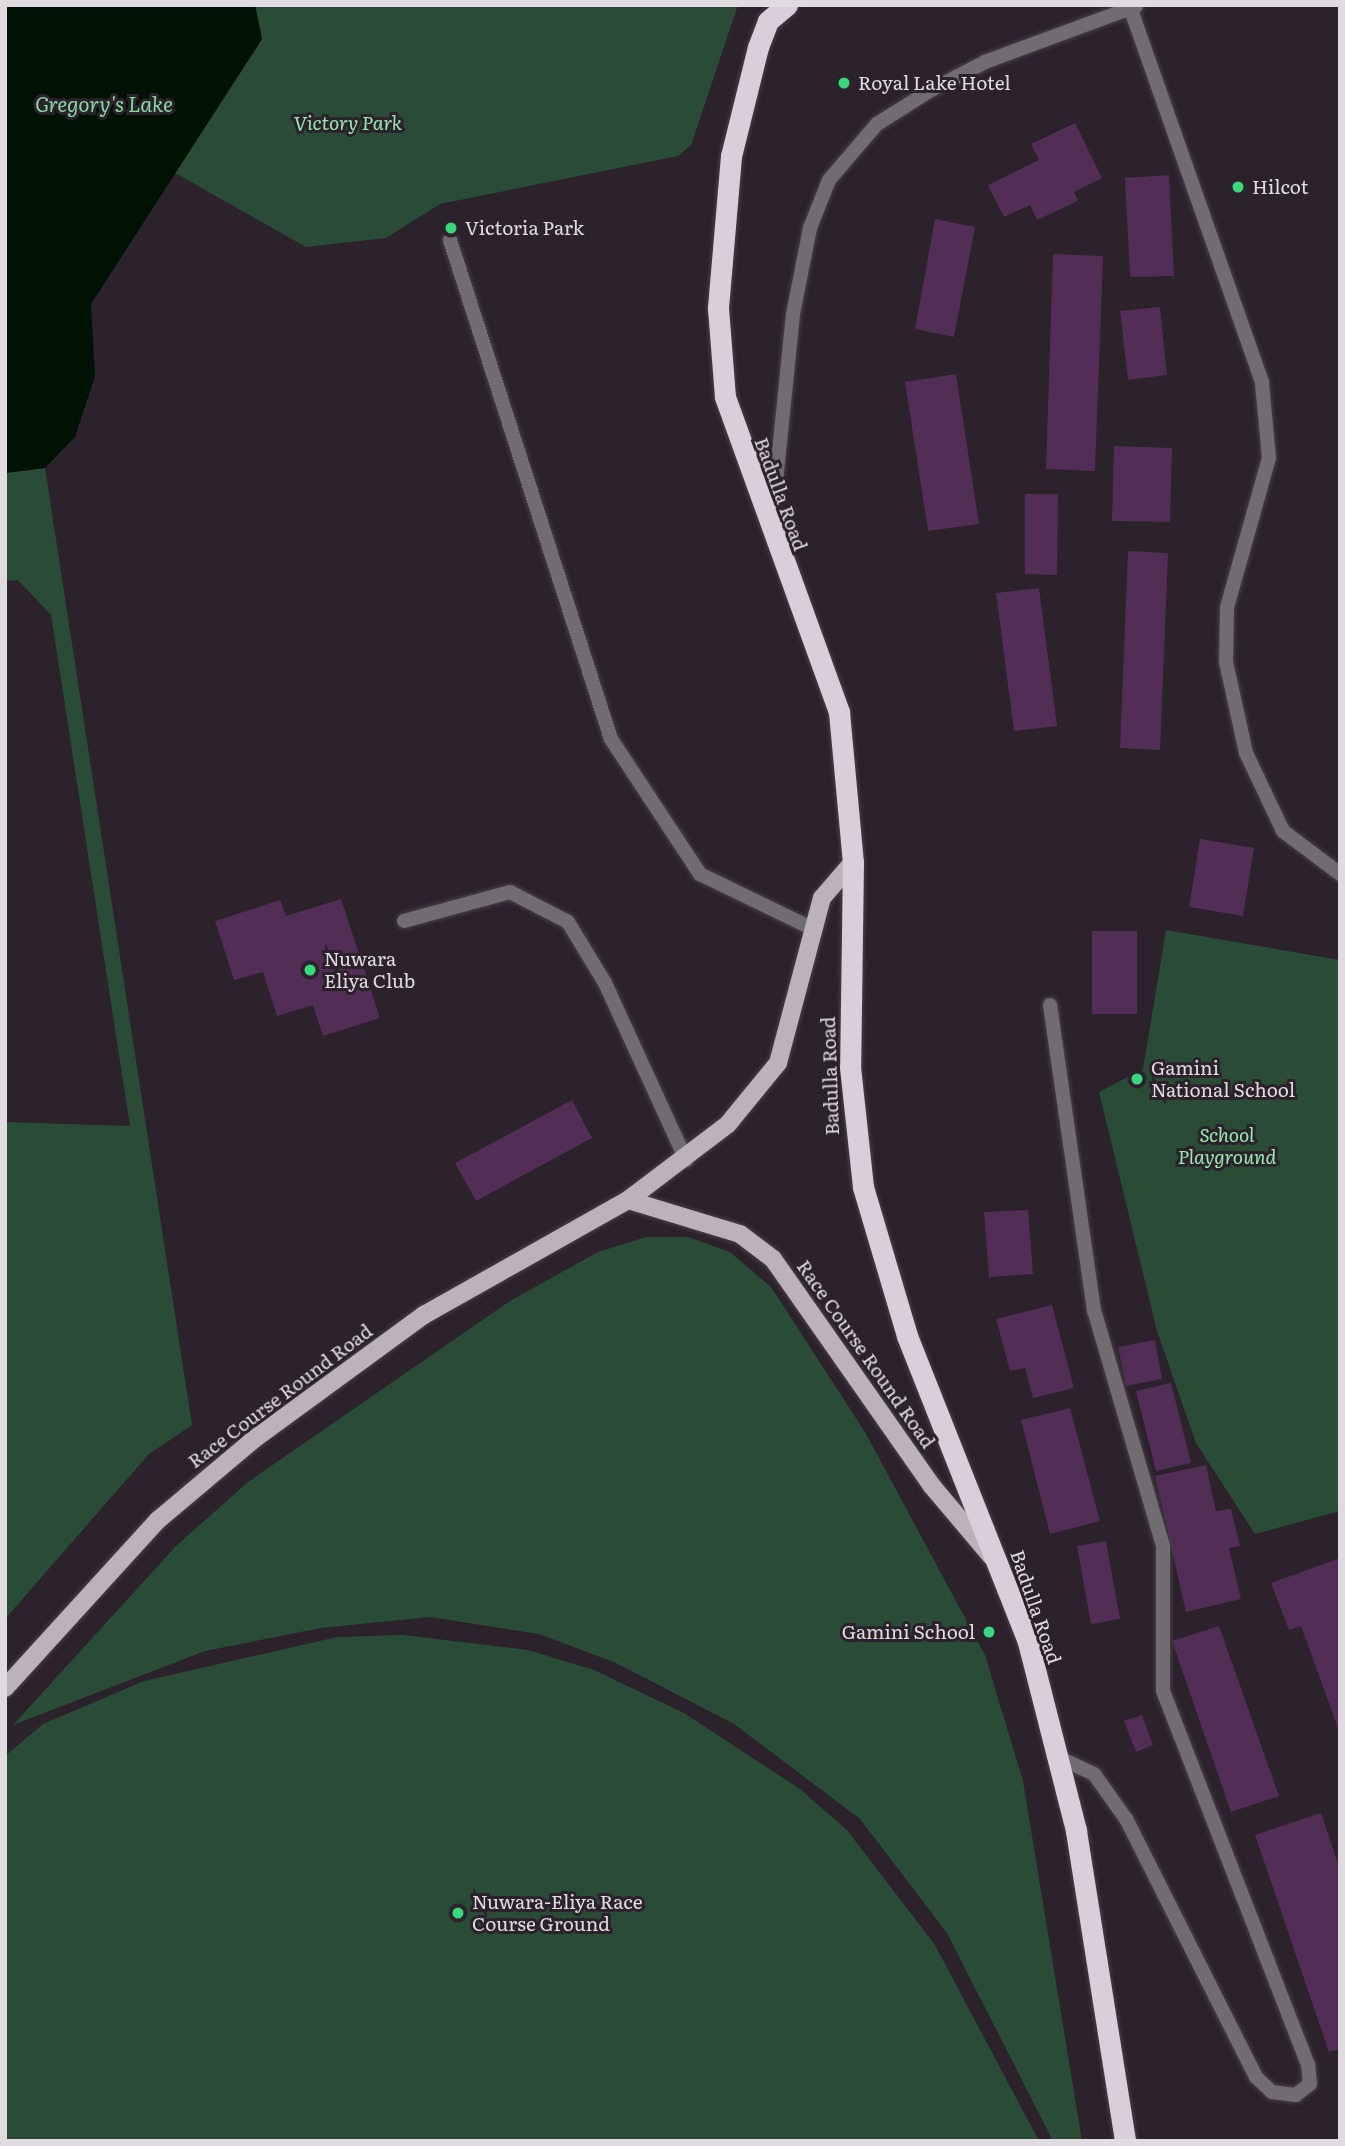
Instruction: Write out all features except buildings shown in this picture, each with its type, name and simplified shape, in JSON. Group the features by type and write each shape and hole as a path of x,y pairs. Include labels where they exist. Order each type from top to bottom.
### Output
{"highway":[{"name":"Badulla Road","path":"787,5 768,21 741,103 718,308 725,397 770,532 839,712 853,862 850,1067 863,1187 907,1336 1028,1642 1058,1757 1125,2141"}],"main road":[{"name":"Race Course Round Road","path":"5,1688 158,1520 253,1440 445,1301 628,1200 686,1160 752,1099 778,1063 811,928 828,888 853,862"},
{"name":"Race Course Round Road","path":"628,1200 740,1234 773,1259 932,1486 998,1563"}],"street":[{"path":"770,532 793,314 810,228 829,180 877,124 931,90 985,62 1134,8 1262,383 1269,458 1227,607 1226,662 1246,753 1283,831 1340,874"},
{"path":"450,240 611,738 700,874 811,928"},
{"path":"404,921 510,892 568,922 605,983 686,1160"},
{"path":"1051,1005 1094,1310 1163,1546 1163,1691 1308,2064 1310,2084 1296,2095 1272,2092 1256,2077 1126,1819 1094,1774 1058,1757"}],"green space":[{"name":"Victory Park","path":"255,5 738,5 691,145 678,156 440,204 386,238 306,247 175,173 262,39"},
{"path":"45,468 192,1425 149,1454 5,1619 5,1122 130,1126 51,615 18,580 5,581 5,473"},
{"name":"School Playground","path":"1166,930 1340,960 1340,1511 1255,1534 1196,1443 1157,1331 1099,1092 1143,1069"},
{"path":"646,1237 688,1237 730,1252 771,1287 865,1432 985,1655 1023,1781 1082,2141 1053,2141 947,1933 860,1819 734,1724 616,1663 539,1634 430,1617 321,1628 205,1651 13,1725 176,1546 248,1482 510,1301 598,1252"},
{"name":"Nuwara-Eliya Race Course Ground","path":"403,1635 528,1650 594,1670 684,1713 800,1789 847,1830 935,1945 1039,2141 5,2141 5,1756 43,1724 144,1681 337,1637"}],"water":[{"name":"Gregory's Lake","path":"5,5 255,5 262,39 91,304 95,376 75,437 45,468 5,473"}],"place":[{"name":"Royal Lake Hotel","path":"844,83"},
{"name":"Hilcot","path":"1238,187"},
{"name":"Victoria Park","path":"451,228"},
{"name":"Nuwara Eliya Club","path":"310,970"},
{"name":"Gamini National School","path":"1137,1079"},
{"name":"Gamini School","path":"989,1632"},
{"name":"Nuwara-Eliya Race Course Ground","path":"458,1913"}]}
